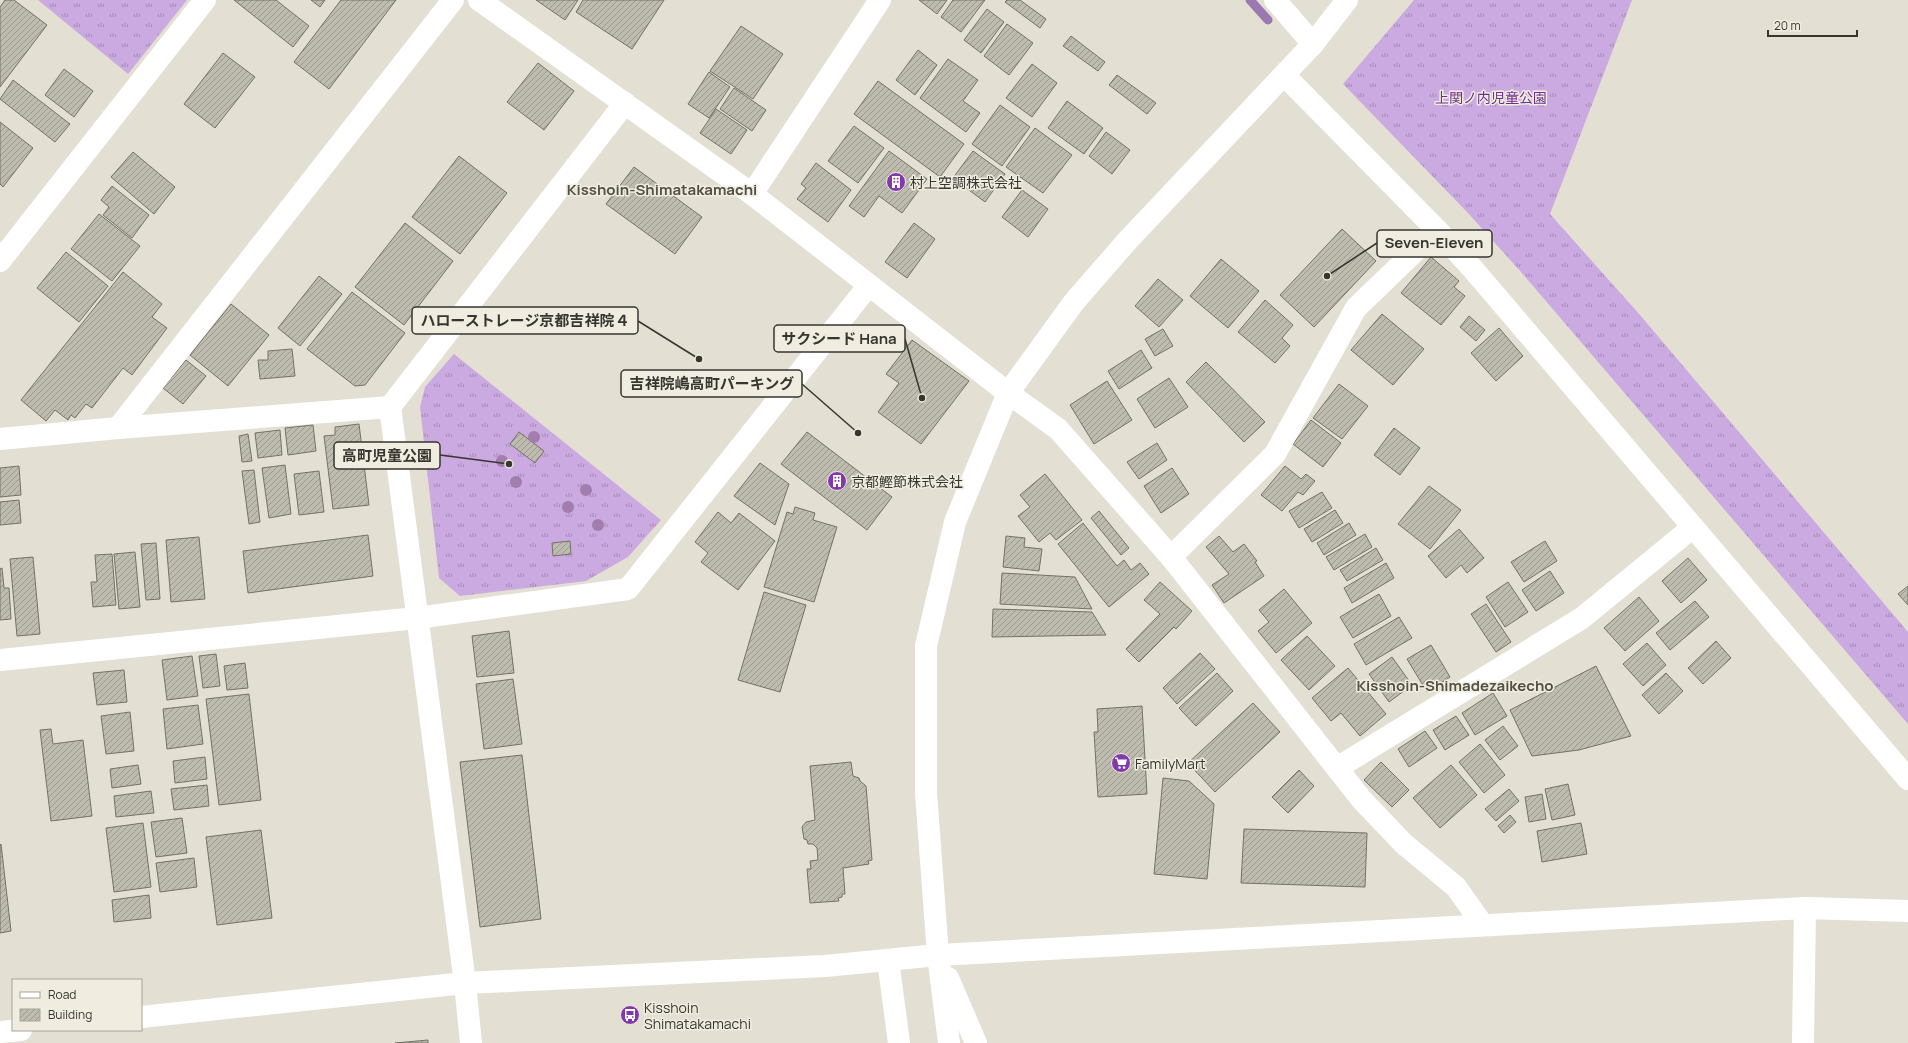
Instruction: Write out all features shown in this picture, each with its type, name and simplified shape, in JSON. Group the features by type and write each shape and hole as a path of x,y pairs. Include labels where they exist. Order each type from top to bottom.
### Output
{"street":[{"path":"0,261 205,0"},
{"path":"118,428 454,0"},
{"path":"480,0 752,194 1008,393 1058,429 1171,557 1362,800 1404,844 1456,888 1483,925"},
{"path":"752,194 880,0"},
{"path":"1275,0 1313,44"},
{"path":"949,1043 938,955 926,793 926,646 955,522 1008,393 1074,302 1128,240 1313,44 1347,0"},
{"path":"1284,75 1437,230 1472,268 1908,779"},
{"path":"471,1043 465,983 390,407 625,103"},
{"path":"1171,557 1275,454 1356,308 1437,230"},
{"path":"0,660 417,618 628,589 869,285"},
{"path":"0,439 118,428 390,407"},
{"path":"1337,768 1582,618 1693,527"},
{"path":"142,1017 465,983 825,966 938,955 1805,908 1908,911"},
{"path":"1803,1043 1805,908"},
{"path":"938,955 976,1043"},
{"path":"888,960 899,1043"},
{"path":"0,1032 12,1031"}],"green space":[{"path":"38,0 187,0 128,74"},
{"name":"上関ノ内児童公園","path":"1414,0 1632,0 1550,214 1640,315 1908,632 1908,724 1521,272 1468,213 1343,84"},
{"path":"454,354 661,520 628,557 586,581 460,596 439,578 420,407 425,387"}],"building":[{"path":"5,0 14,0 47,25 0,87 0,7"},
{"path":"234,0 276,0 309,26 293,47"},
{"path":"311,0 325,0 320,7"},
{"path":"341,0 396,0 329,89 294,62"},
{"path":"536,0 578,0 565,20"},
{"path":"583,0 664,0 632,49 576,12"},
{"path":"919,0 947,0 937,14"},
{"path":"953,0 985,0 961,32 941,17"},
{"path":"1007,0 1020,0 1046,19 1040,28 1005,2"},
{"path":"987,9 1004,22 981,53 964,40"},
{"path":"1007,24 1033,43 1009,75 984,56"},
{"path":"741,26 783,54 753,99 710,71"},
{"path":"1071,36 1105,62 1098,71 1063,46"},
{"path":"918,50 937,65 915,95 896,80"},
{"path":"223,53 255,77 215,128 184,104"},
{"path":"948,59 978,80 963,101 980,113 966,132 920,98"},
{"path":"538,63 574,91 544,130 507,102"},
{"path":"1032,64 1057,83 1032,117 1006,98"},
{"path":"64,69 93,91 74,117 45,95"},
{"path":"709,72 730,87 709,118 688,104"},
{"path":"1117,75 1156,103 1147,114 1109,85"},
{"path":"13,80 70,124 55,142 0,99"},
{"path":"878,81 964,144 940,177 854,114"},
{"path":"734,88 766,110 752,131 720,109"},
{"path":"1067,101 1103,128 1084,154 1048,128"},
{"path":"1000,105 1030,127 1002,166 972,144"},
{"path":"716,109 747,130 731,154 700,133"},
{"path":"0,122 33,148 3,187 0,184"},
{"path":"854,126 884,148 858,183 828,161"},
{"path":"1035,128 1072,155 1043,193 1006,167"},
{"path":"1106,132 1130,150 1112,174 1089,156"},
{"name":"村上空調株式会社","path":"889,151 927,179 902,213 879,196 864,217 849,206"},
{"path":"973,151 1005,174 985,202 953,178"},
{"path":"133,152 175,187 154,214 111,177"},
{"path":"459,156 507,193 460,254 412,217"},
{"path":"816,163 851,190 828,222 797,199 806,188 801,184"},
{"path":"634,167 702,217 675,254 606,204"},
{"path":"112,186 149,215 132,238 103,215 109,207 101,200"},
{"path":"1022,190 1048,209 1028,237 1002,217"},
{"path":"99,214 140,246 112,281 71,249"},
{"path":"405,223 453,261 404,325 355,287"},
{"path":"914,223 935,239 907,278 885,262"},
{"path":"1342,229 1376,261 1314,327 1280,295"},
{"path":"66,252 108,286 79,322 37,288"},
{"path":"1431,257 1459,281 1454,287 1465,296 1441,325 1401,293"},
{"path":"1221,259 1259,291 1228,328 1190,296"},
{"path":"123,272 162,304 152,317 167,328 132,375 123,368 92,408 86,404 75,418 71,415 68,420 55,410 46,421 21,400"},
{"path":"319,276 342,294 300,346 278,328"},
{"path":"1158,279 1183,300 1159,327 1135,306"},
{"path":"352,292 405,333 365,385 355,386 307,349"},
{"path":"1265,300 1293,325 1282,338 1290,346 1275,363 1238,332"},
{"path":"231,304 269,335 228,386 190,355"},
{"path":"1382,314 1424,349 1393,385 1351,350"},
{"path":"1469,316 1485,330 1476,341 1460,327"},
{"path":"1499,328 1523,356 1496,381 1471,353"},
{"path":"1163,329 1173,346 1155,356 1145,339"},
{"path":"912,340 969,381 921,444 878,412 899,383 886,374"},
{"path":"292,349 295,376 260,379 258,360 268,360 268,351"},
{"path":"1141,350 1152,368 1119,389 1108,371"},
{"path":"186,360 206,376 183,404 163,388"},
{"path":"1206,362 1265,422 1244,442 1186,382"},
{"path":"1169,378 1188,407 1155,428 1137,399"},
{"path":"1107,381 1132,420 1094,444 1070,405"},
{"path":"1339,384 1368,406 1342,439 1313,418"},
{"path":"1311,420 1341,443 1323,467 1293,444"},
{"path":"359,424 369,505 333,509 324,436 335,435 335,427"},
{"path":"313,425 316,451 288,455 285,428"},
{"path":"1394,428 1420,448 1400,475 1374,455"},
{"path":"280,430 282,455 258,458 255,433"},
{"path":"519,432 544,451 535,463 510,444"},
{"name":"京都鰹節株式会社","path":"807,432 892,497 867,530 781,464"},
{"path":"248,434 252,461 242,462 239,436"},
{"path":"1157,443 1167,460 1139,479 1127,462"},
{"path":"760,463 789,484 775,525 734,496"},
{"path":"285,465 291,514 269,518 262,468"},
{"path":"19,466 21,495 0,497 0,468"},
{"path":"1285,466 1301,479 1306,474 1315,481 1303,495 1298,492 1282,511 1261,495"},
{"path":"1172,468 1189,494 1161,513 1144,486"},
{"path":"254,470 260,522 249,524 242,471"},
{"path":"319,471 324,512 299,515 294,474"},
{"path":"1045,474 1082,520 1056,540 1050,533 1039,542 1018,516 1030,507 1020,495"},
{"path":"1429,486 1461,510 1430,549 1398,524"},
{"path":"1322,492 1332,508 1299,528 1289,511"},
{"path":"19,500 21,523 0,525 0,502"},
{"path":"795,507 815,513 813,520 837,527 814,602 764,587 787,512 793,514"},
{"path":"1335,510 1343,523 1312,542 1304,529"},
{"path":"1099,511 1129,548 1121,555 1091,518"},
{"path":"718,512 731,523 739,513 775,541 738,590 701,562 708,553 695,542"},
{"path":"1083,523 1117,566 1124,560 1131,570 1140,563 1149,574 1109,607 1058,544"},
{"path":"1349,523 1356,535 1324,555 1317,543"},
{"path":"1459,529 1484,558 1467,573 1461,565 1446,578 1428,556"},
{"path":"1365,534 1372,547 1334,570 1326,557"},
{"path":"368,535 373,576 248,593 243,551"},
{"path":"1006,536 1025,538 1024,547 1042,549 1039,571 1003,567"},
{"path":"1219,536 1233,552 1244,544 1257,561 1255,562 1264,576 1224,603 1212,585 1229,574 1206,547"},
{"path":"199,537 205,599 171,602 166,540"},
{"path":"570,541 571,554 553,556 552,543"},
{"path":"1545,541 1557,561 1524,582 1511,562"},
{"path":"156,543 160,599 146,600 141,544"},
{"path":"1376,548 1383,560 1347,581 1340,570"},
{"path":"135,552 140,607 119,609 114,554"},
{"path":"112,554 116,605 93,607 91,582 97,582 95,555"},
{"path":"33,557 40,634 17,636 10,559"},
{"path":"1688,558 1707,580 1681,603 1662,581"},
{"path":"1386,563 1394,578 1352,603 1344,588"},
{"path":"2,568 4,588 9,588 11,619 0,620 0,569"},
{"path":"1550,571 1564,593 1536,611 1522,590"},
{"path":"1002,573 1075,577 1092,609 1000,604"},
{"path":"1160,582 1192,611 1176,629 1174,627 1139,662 1126,649 1160,614 1144,600"},
{"path":"1508,582 1528,612 1505,627 1486,597"},
{"path":"1908,586 1908,605 1898,594"},
{"path":"1284,589 1312,623 1276,653 1258,631 1269,622 1259,610"},
{"path":"764,592 806,605 780,692 738,680"},
{"path":"1379,594 1391,616 1353,638 1340,617"},
{"path":"1639,597 1659,621 1625,651 1604,628"},
{"path":"1695,601 1709,617 1670,650 1656,633"},
{"path":"1486,604 1511,642 1496,652 1471,614"},
{"path":"993,609 1092,612 1106,635 992,637"},
{"path":"1399,617 1412,638 1366,665 1354,644"},
{"path":"509,631 514,673 477,677 472,636"},
{"path":"1307,636 1335,666 1309,690 1281,660"},
{"path":"1716,641 1731,658 1703,684 1688,668"},
{"path":"1647,643 1666,665 1643,686 1623,664"},
{"path":"1431,645 1450,677 1427,692 1407,659"},
{"path":"1200,653 1215,669 1177,704 1163,688"},
{"path":"216,654 220,686 203,688 199,656"},
{"path":"192,656 198,696 167,700 162,660"},
{"path":"1392,657 1412,685 1389,702 1369,674"},
{"path":"245,663 248,688 227,690 224,666"},
{"path":"1596,666 1631,736 1579,750 1532,756 1510,710"},
{"path":"1348,668 1386,714 1360,736 1341,713 1331,721 1312,698"},
{"path":"124,670 127,702 97,705 93,673"},
{"path":"1217,673 1233,691 1196,726 1179,708"},
{"path":"1666,673 1683,691 1659,714 1642,695"},
{"path":"513,679 522,744 484,749 476,684"},
{"path":"1493,693 1507,716 1475,735 1462,713"},
{"path":"249,694 261,800 219,805 206,699"},
{"path":"1253,703 1280,732 1215,792 1188,763"},
{"path":"198,705 203,744 167,749 163,709"},
{"name":"FamilyMart","path":"1142,706 1147,794 1098,797 1094,732 1098,732 1097,709"},
{"path":"130,712 134,751 106,754 101,716"},
{"path":"1456,716 1469,735 1445,750 1433,730"},
{"path":"1503,726 1518,746 1500,760 1485,740"},
{"path":"51,729 53,744 83,740 92,816 51,821 40,730"},
{"path":"1425,731 1437,748 1409,767 1398,749"},
{"path":"1480,744 1505,775 1484,793 1459,762"},
{"path":"522,755 541,919 480,927 460,762"},
{"path":"205,757 207,779 175,783 173,761"},
{"path":"851,762 853,776 859,778 860,781 866,786 872,860 868,861 869,864 843,868 845,894 842,894 842,897 838,898 839,901 810,903 807,869 811,869 810,861 818,860 817,848 813,844 808,844 807,840 804,839 802,827 806,822 815,820 810,766"},
{"path":"1381,762 1409,790 1392,807 1364,780"},
{"path":"138,765 141,784 112,788 110,769"},
{"path":"1451,765 1477,795 1440,828 1413,798"},
{"path":"1299,770 1314,786 1288,813 1272,797"},
{"path":"1163,778 1189,781 1214,804 1207,879 1154,874"},
{"path":"1568,784 1575,815 1552,820 1545,789"},
{"path":"207,785 209,806 174,810 171,789"},
{"path":"1509,789 1519,801 1496,821 1485,809"},
{"path":"151,791 154,813 116,817 114,796"},
{"path":"1542,794 1546,819 1529,822 1525,797"},
{"path":"1510,815 1516,822 1504,833 1498,826"},
{"path":"182,818 187,853 156,857 151,822"},
{"path":"143,823 151,887 114,892 106,828"},
{"path":"1581,823 1587,854 1542,862 1537,831"},
{"path":"1244,829 1367,833 1365,887 1241,883"},
{"path":"261,830 272,918 217,925 206,837"},
{"path":"1,844 11,931 0,933 0,845"},
{"path":"194,858 197,887 160,892 156,863"},
{"path":"149,895 151,918 114,922 112,900"},
{"path":"428,1040 428,1043 395,1043"}],"waterway":[{"path":"1250,0 1268,20"}],"place":[{"name":"村上空調株式会社","path":"896,182"},
{"name":"Seven-Eleven","path":"1327,276"},
{"name":"ハローストレージ京都吉祥院４","path":"699,359"},
{"name":"サクシード Hana","path":"922,398"},
{"name":"吉祥院嶋高町パーキング","path":"858,433"},
{"name":"高町児童公園","path":"509,464"},
{"name":"京都鰹節株式会社","path":"837,481"},
{"name":"FamilyMart","path":"1121,763"},
{"name":"Kisshoin Shimatakamachi","path":"630,1015"}],"district":[{"name":"Kisshoin-Shimatakamachi","path":"662,189"},
{"name":"Kisshoin-Shimadezaikecho","path":"1455,685"}]}
